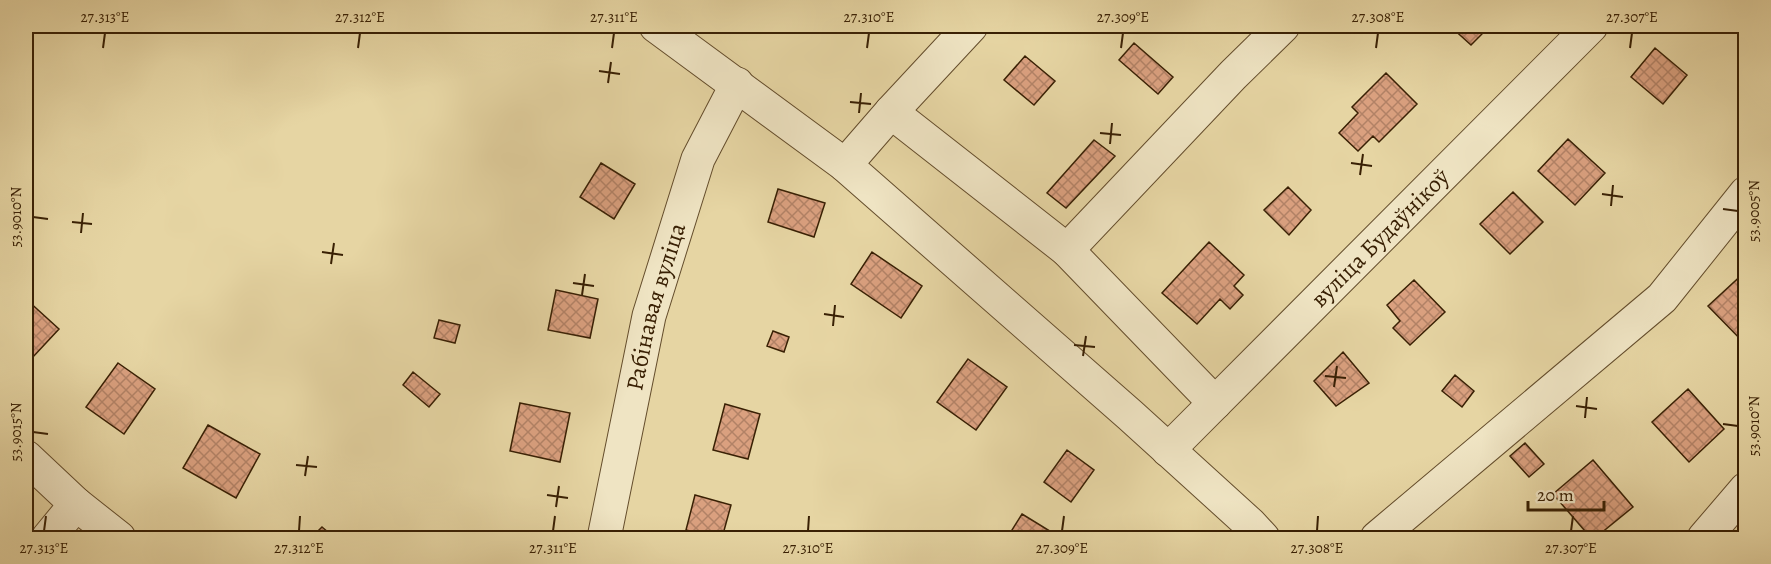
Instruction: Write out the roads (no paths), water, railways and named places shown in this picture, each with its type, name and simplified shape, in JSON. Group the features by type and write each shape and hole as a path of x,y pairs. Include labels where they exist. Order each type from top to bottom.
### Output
{"street":[{"path":"656,26 845,165 1130,414 1250,534"},
{"path":"845,165 971,26"},
{"path":"1067,249 1233,75 1283,26"},
{"name":"вуліца Будаўнікоў","path":"1168,450 1591,26"},
{"name":"Рабінавая вуліца","path":"604,538 649,316 698,159 736,84"},
{"path":"891,112 1067,249 1215,403"},
{"path":"1377,538 1662,298 1746,193"},
{"path":"26,457 76,504 120,538"},
{"path":"1704,538 1746,489"},
{"path":"48,538 76,504"}]}
